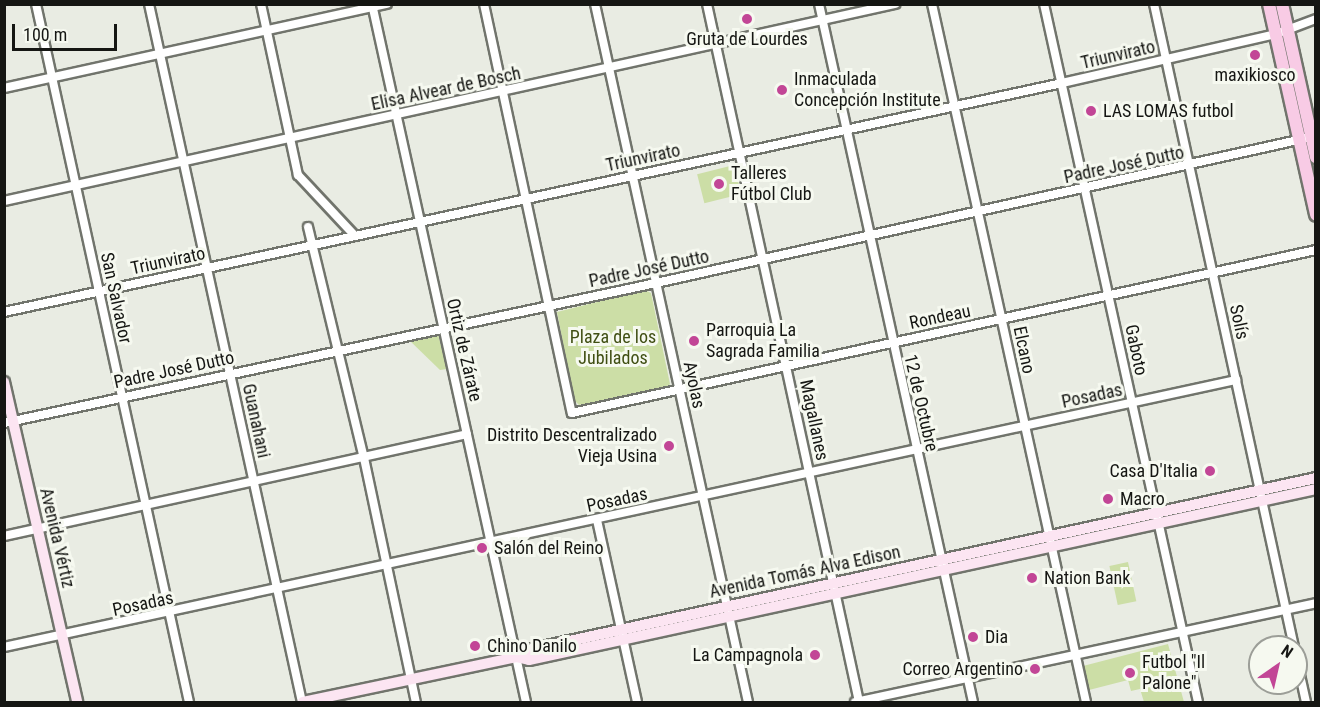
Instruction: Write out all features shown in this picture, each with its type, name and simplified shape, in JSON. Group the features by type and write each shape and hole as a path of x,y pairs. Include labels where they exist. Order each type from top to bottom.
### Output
{"main road":[{"path":"1269,4 1282,32 1316,157"},
{"path":"1282,4 1282,32"},
{"path":"1309,138 1316,215"},
{"name":"Avenida Vértiz","path":"4,382 9,422 37,529 77,702"},
{"name":"Avenida Tomás Alva Edison","path":"302,702 516,657 528,650 622,634 1051,541 1262,494 1316,478"},
{"name":"Avenida Tomás Alva Edison","path":"1262,494 1316,489"},
{"name":"Avenida Tomás Alva Edison","path":"516,657 529,660 622,634"}],"street":[{"name":"San Salvador","path":"36,4 189,702"},
{"name":"Guanahani","path":"149,4 302,702"},
{"path":"261,4 290,138 302,180 355,236"},
{"path":"4,88 387,4"},
{"path":"484,4 523,200 549,307"},
{"name":"Ayolas","path":"595,4 748,702"},
{"name":"Magallanes","path":"707,4 858,702"},
{"name":"12 de Octubre","path":"819,4 973,702"},
{"name":"Elisa Alvear de Bosch","path":"4,201 895,4"},
{"name":"Elcano","path":"932,4 1086,702"},
{"name":"Gaboto","path":"1044,4 1198,702"},
{"name":"Solís","path":"1154,4 1291,635"},
{"name":"Ortiz de Zárate","path":"372,6 526,702"},
{"name":"Triunvirato","path":"4,312 1062,83 1282,32 1315,20"},
{"name":"Padre José Dutto","path":"9,422 443,327 656,284 1309,138"},
{"path":"308,227 336,351 364,458 416,702"},
{"name":"Rondeau","path":"549,307 572,414 1108,294 1316,250"},
{"name":"Posadas","path":"4,647 170,614 1236,380"},
{"path":"4,536 467,434"},
{"path":"597,520 637,702"},
{"path":"858,702 1316,603"}],"green space":[{"name":"Talleres Fútbol Club","path":"734,165 741,194 704,203 697,174"},
{"name":"Plaza de los Jubilados","path":"645,290 651,293 670,384 665,389 579,405 574,400 557,312"},
{"path":"438,334 447,369 440,370 408,339"},
{"path":"1128,562 1136,601 1118,605 1109,566"},
{"name":"Futbol \"Il Palone\"","path":"1168,644 1184,702 1144,702 1140,689 1131,691 1128,680 1089,690 1083,666"}],"place":[{"name":"Gruta de Lourdes","path":"747,19"},
{"name":"maxikiosco","path":"1255,55"},
{"name":"Inmaculada Concepción Institute","path":"782,90"},
{"name":"LAS LOMAS futbol","path":"1091,111"},
{"name":"Talleres Fútbol Club","path":"719,184"},
{"name":"Parroquia La Sagrada Familia","path":"694,341"},
{"name":"Distrito Descentralizado Vieja Usina","path":"669,446"},
{"name":"Casa D'Italia","path":"1210,471"},
{"name":"Macro","path":"1108,499"},
{"name":"Salón del Reino","path":"482,548"},
{"name":"Nation Bank","path":"1032,578"},
{"name":"Dia","path":"973,637"},
{"name":"Chino Danilo","path":"475,646"},
{"name":"La Campagnola","path":"815,655"},
{"name":"Correo Argentino","path":"1035,669"},
{"name":"Futbol \"Il Palone\"","path":"1130,673"}]}
